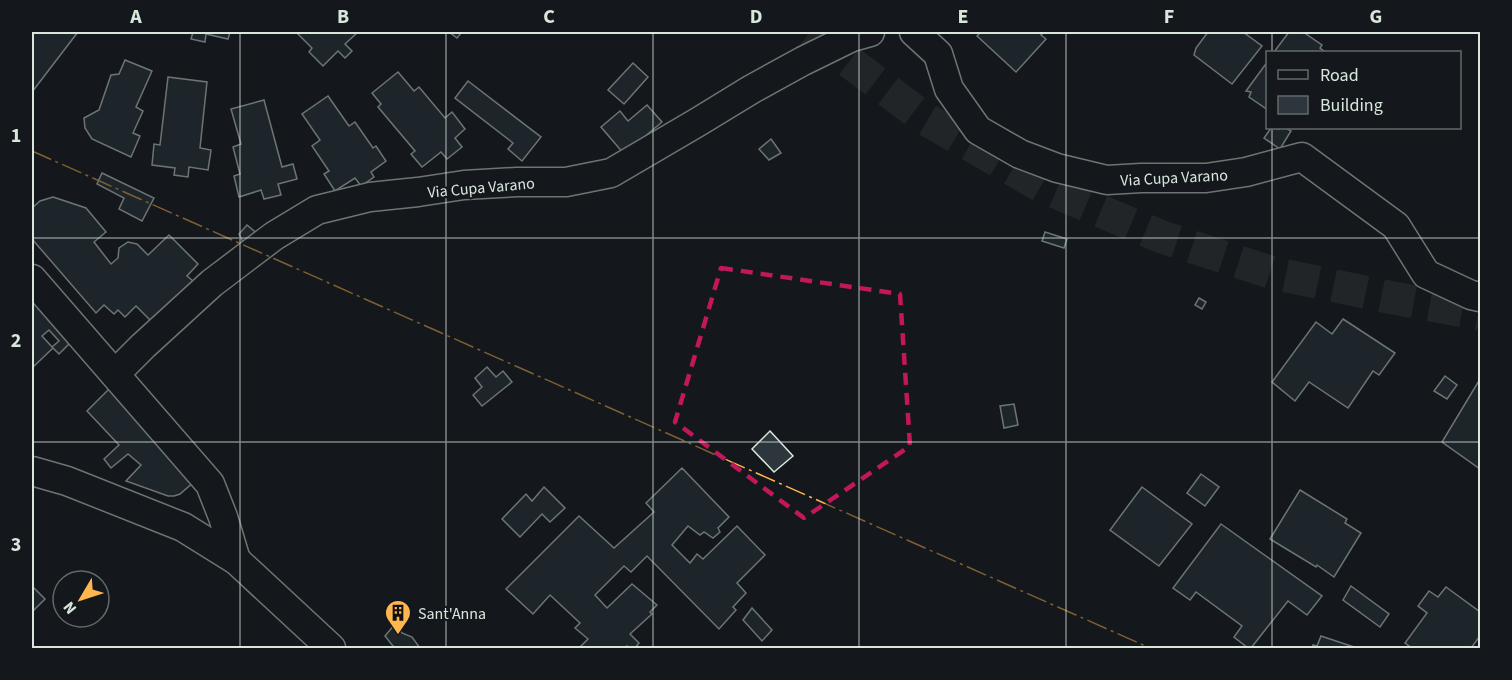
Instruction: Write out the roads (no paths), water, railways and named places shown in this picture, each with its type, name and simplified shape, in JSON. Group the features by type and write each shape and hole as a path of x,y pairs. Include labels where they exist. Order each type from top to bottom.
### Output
{"street":[{"name":"Via Cupa Varano","path":"115,374 213,283 274,236 316,210 370,197 464,185 566,182 611,172 803,61 852,37 870,32"},
{"name":"Via Cupa Varano","path":"914,32 938,54 949,89 978,130 1020,154 1058,168 1107,180 1206,178 1246,172 1302,157 1396,226 1426,274 1480,297"},
{"path":"32,279 210,484 236,560"},
{"path":"32,471 68,481 183,528 236,560 331,648"}],"tunnel":[{"path":"810,32 924,118 1041,186 1162,237 1273,273 1480,314"}],"place":[{"name":"Sant'Anna","path":"398,636"}]}
